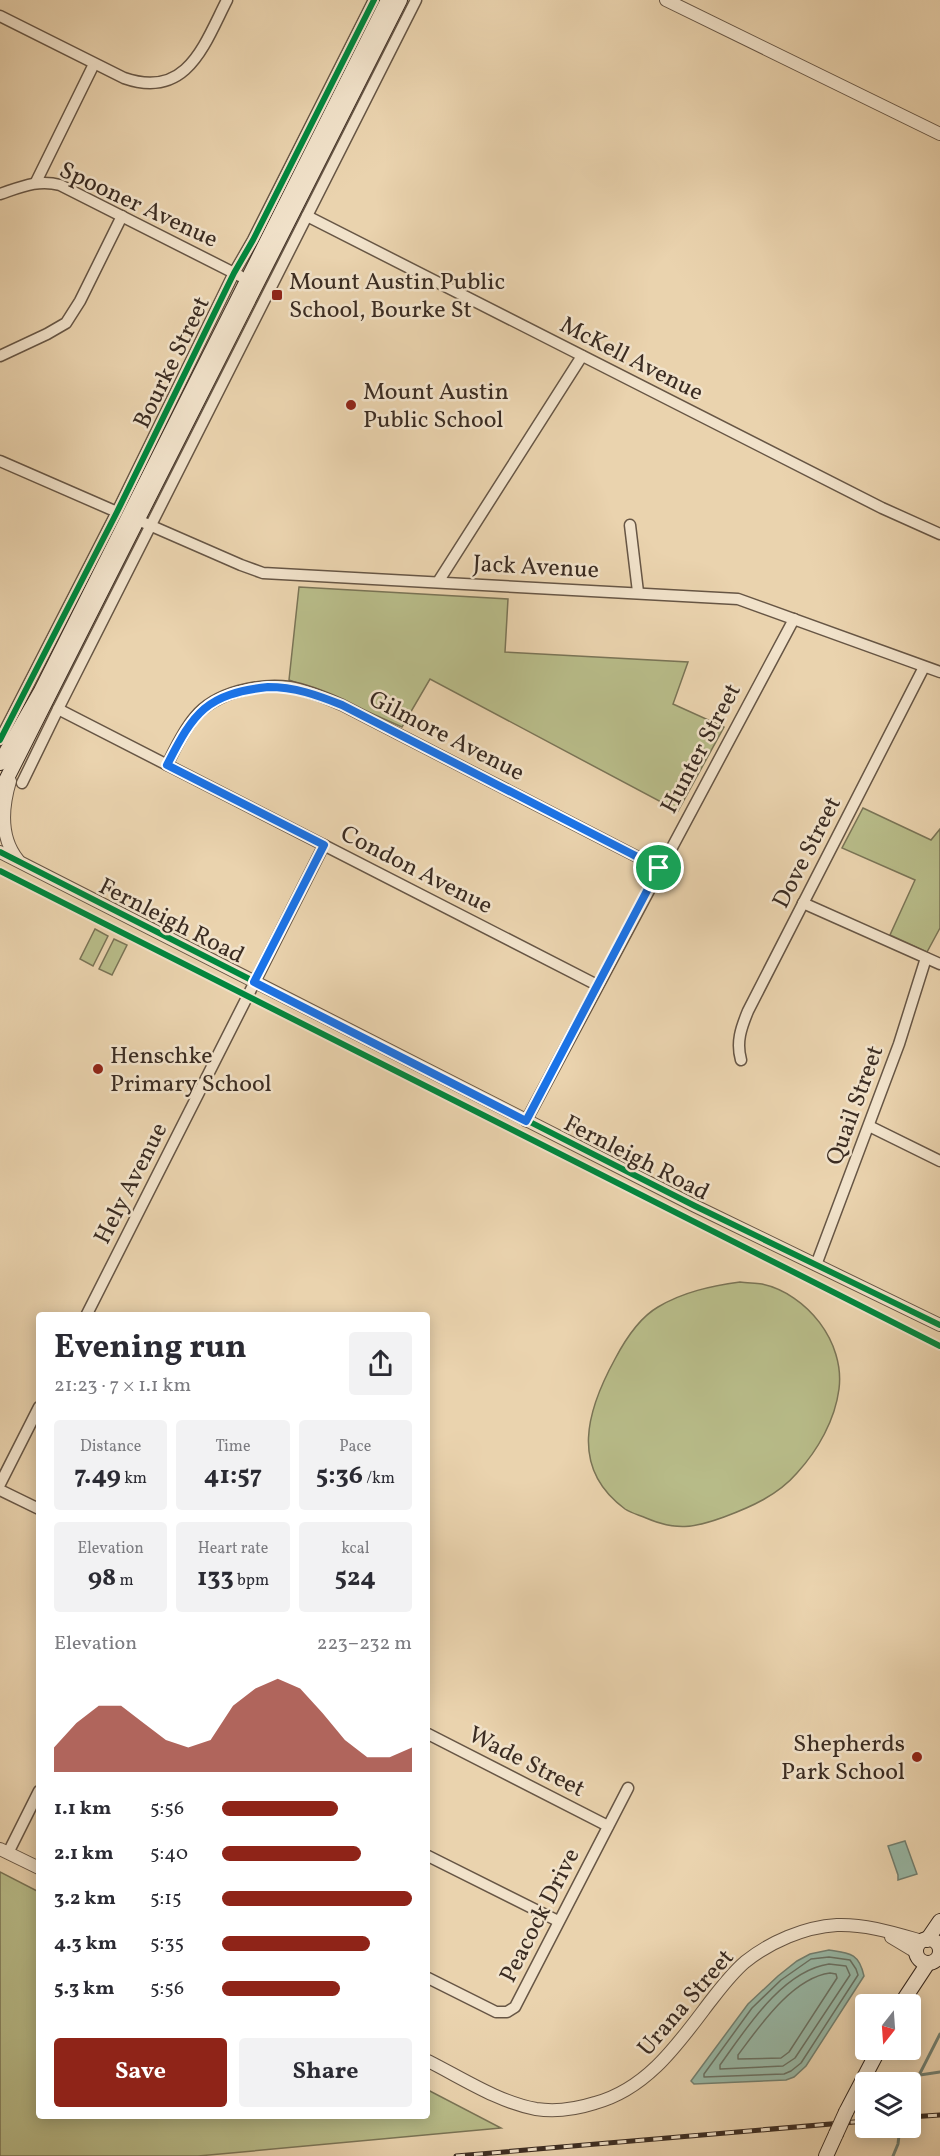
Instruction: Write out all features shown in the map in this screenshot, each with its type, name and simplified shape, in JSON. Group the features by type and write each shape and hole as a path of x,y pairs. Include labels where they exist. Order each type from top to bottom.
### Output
{"main road":[{"name":"Bourke Street","path":"0,792 252,282 388,0"},
{"name":"Bourke Street","path":"252,282 400,0"},
{"name":"Bourke Street","path":"0,763 35,688 134,519"},
{"path":"907,1994 940,1921"},
{"path":"826,2156 873,2060"}],"street":[{"path":"0,16 94,64 138,83 154,84 174,78 197,58 227,0"},
{"name":"Bourke Street","path":"22,783 58,709 234,273 253,240 374,0"},
{"name":"Bourke Street","path":"134,519 307,216 416,0"},
{"path":"666,0 940,134"},
{"path":"36,182 94,64"},
{"name":"Spooner Avenue","path":"0,194 36,182 60,185 252,282"},
{"path":"0,356 47,334 66,322 80,301 122,216"},
{"name":"McKell Avenue","path":"307,216 882,508 940,534"},
{"path":"438,582 582,356"},
{"name":"Jack Avenue","path":"1,464 263,573 738,599 940,672"},
{"path":"630,525 638,592"},
{"name":"Hunter Street","path":"526,1121 659,868 794,619"},
{"name":"Dove Street","path":"741,1060 738,1042 743,1022 924,667"},
{"name":"Gilmore Avenue","path":"167,765 186,729 208,705 243,690 289,687 342,705 659,868"},
{"name":"Bourke Street","path":"0,740 35,688"},
{"name":"Condon Avenue","path":"58,709 597,985"},
{"path":"22,864 6,842 2,813 10,782 27,741"},
{"name":"Hely Avenue","path":"88,1312 324,845"},
{"name":"Fernleigh Road","path":"0,852 526,1121 940,1325"},
{"path":"803,903 940,964"},
{"name":"Quail Street","path":"816,1265 899,1044 926,958"},
{"path":"869,1126 940,1161"},
{"path":"0,1484 36,1413"},
{"path":"0,1490 36,1508"},
{"name":"Wade Street","path":"430,1735 608,1826"},
{"name":"Peacock Drive","path":"430,1979 496,2012 511,2010 518,2003 628,1788"},
{"path":"36,1796 4,1851 36,1867"},
{"path":"430,1857 558,1922"},
{"name":"Urana Street","path":"430,2062 506,2099 537,2109 560,2110 583,2107 607,2100 648,2075 667,2056 730,1978 761,1950 794,1935 822,1927 851,1925 878,1929 927,1948"}],"green space":[{"path":"299,587 508,599 505,652 688,662 673,704 724,727 678,811 430,679 402,727 328,694 289,680"},
{"path":"863,808 931,840 940,829 940,928 927,952 890,935 915,880 842,848"},
{"path":"95,929 108,936 93,966 80,959"},
{"path":"114,939 127,945 112,975 99,969"},
{"path":"740,1282 762,1284 778,1289 794,1298 808,1309 829,1338 836,1354 839,1389 834,1412 824,1434 812,1455 790,1481 764,1500 734,1513 703,1524 676,1526 630,1512 607,1493 596,1475 590,1457 588,1438 591,1418 605,1378 628,1337 651,1312 687,1294"},
{"path":"0,1872 36,1890 36,2119 430,2119 430,2091 501,2128 198,2156 0,2156"}],"water":[{"path":"905,1841 917,1874 898,1880 888,1846"},
{"path":"829,1950 843,1952 856,1958 864,1976 806,2066 794,2077 786,2080 694,2084 691,2081 748,2004 797,1961 810,1954"}],"waterway":[{"path":"921,2072 940,2034"},
{"path":"921,2075 940,2072"},
{"path":"893,2156 899,2138"}],"railway":[{"path":"921,2116 940,2115"},
{"path":"456,2156 855,2122"}],"cycle path":[{"path":"0,740 117,512 234,273 253,240 374,0"},
{"path":"0,852 695,1206 940,1325"},
{"path":"0,871 940,1346"}],"place":[{"name":"Mount Austin Public School, Bourke St","path":"277,295"},
{"name":"Mount Austin Public School","path":"351,405"},
{"name":"Henschke Primary School","path":"98,1069"},
{"name":"Shepherds Park School","path":"917,1757"}],"route":[{"path":"289,687 342,705 659,868 526,1121 254,982 324,845 167,765 186,729 208,705 243,690 289,687"}]}
